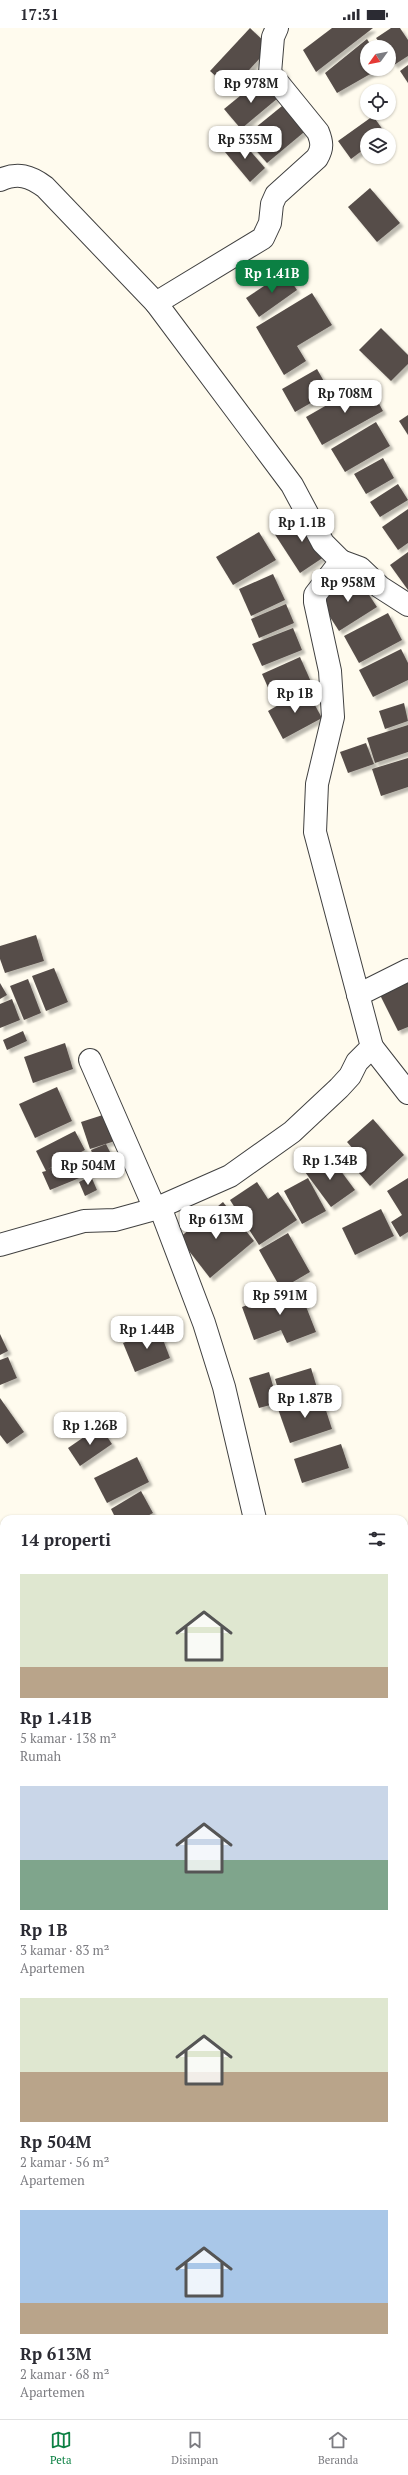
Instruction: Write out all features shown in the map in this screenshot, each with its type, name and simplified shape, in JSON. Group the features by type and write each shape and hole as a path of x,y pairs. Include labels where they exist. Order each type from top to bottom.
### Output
{"street":[{"path":"156,303 263,238 270,223 272,204 276,195 317,158 322,151 322,143 318,132 270,73 273,37 277,28"},
{"path":"0,180 21,175 32,177 46,187 156,303 292,485 323,543 341,561 360,568 380,587 408,605"},
{"path":"341,561 315,595 315,602 330,671 333,717 317,784 315,832 372,1047 408,1093"},
{"path":"358,995 408,970"},
{"path":"0,1245 84,1221 115,1220 158,1208 230,1176 292,1132 339,1088 350,1076 357,1062 372,1047"},
{"path":"90,1060 158,1208 204,1323 224,1388 254,1515"}],"building":[{"path":"250,28 270,47 231,90 210,71"},
{"path":"332,28 373,28 316,72 303,50"},
{"path":"391,28 400,28 408,40 408,56 396,64 396,40 378,40 376,38"},
{"path":"360,45 360,76 367,76 337,93 325,73"},
{"path":"408,65 408,83 400,71"},
{"path":"262,78 278,98 241,129 224,109"},
{"path":"287,102 309,128 267,163 244,137"},
{"path":"367,120 376,120 382,128 360,128 360,152 351,159 338,141"},
{"path":"240,139 265,168 250,182 225,152"},
{"path":"370,188 400,223 377,242 348,207"},
{"path":"285,272 297,290 259,317 246,298"},
{"path":"312,293 332,325 297,346 306,361 284,375 256,327"},
{"path":"381,328 408,355 408,364 391,381 359,350"},
{"path":"317,369 330,392 295,412 282,389"},
{"path":"367,382 383,411 322,445 306,417"},
{"path":"408,415 408,435 399,421"},
{"path":"376,422 390,446 345,472 331,449"},
{"path":"383,458 394,478 366,494 354,474"},
{"path":"398,484 408,500 380,517 370,502"},
{"path":"408,509 408,543 398,550 382,527"},
{"path":"304,513 330,553 300,573 274,533"},
{"path":"259,532 276,560 233,585 216,557"},
{"path":"408,552 408,590 390,565"},
{"path":"273,574 285,600 251,616 239,589"},
{"path":"356,575 377,607 339,631 319,600"},
{"path":"286,604 294,623 259,638 251,619"},
{"path":"388,613 402,640 359,663 344,636"},
{"path":"293,628 302,650 262,666 252,644"},
{"path":"401,649 408,663 408,680 373,697 359,670"},
{"path":"300,657 312,684 274,701 262,674"},
{"path":"306,689 322,718 283,739 268,711"},
{"path":"404,703 408,721 385,729 379,711"},
{"path":"408,725 408,752 375,763 367,738"},
{"path":"366,743 374,764 348,773 340,752"},
{"path":"408,758 408,787 381,796 372,769"},
{"path":"36,935 44,961 5,973 0,959 0,946"},
{"path":"54,968 68,1002 46,1011 32,976"},
{"path":"28,979 41,1013 24,1020 10,986"},
{"path":"408,980 408,1027 398,1031 379,993"},
{"path":"0,983 7,995 0,999"},
{"path":"12,999 20,1020 0,1028 0,1004"},
{"path":"23,1031 27,1041 7,1050 3,1040"},
{"path":"65,1043 73,1069 33,1083 24,1057"},
{"path":"57,1087 72,1121 35,1138 19,1104"},
{"path":"109,1113 118,1140 90,1149 81,1122"},
{"path":"373,1119 404,1155 370,1186 353,1166 362,1159 347,1142"},
{"path":"75,1131 85,1150 48,1169 86,1153 94,1172 50,1190 42,1172 46,1171 36,1151"},
{"path":"106,1144 110,1152 94,1158 91,1150"},
{"path":"329,1155 355,1190 331,1207 305,1172"},
{"path":"91,1176 97,1190 85,1196 79,1182"},
{"path":"308,1178 326,1211 302,1224 284,1191"},
{"path":"408,1178 408,1232 400,1237 391,1222 402,1215 387,1191"},
{"path":"257,1182 268,1199 278,1192 297,1220 259,1245 230,1200"},
{"path":"223,1202 254,1241 210,1278 179,1238"},
{"path":"381,1209 394,1236 355,1255 342,1228"},
{"path":"288,1233 310,1272 281,1289 259,1250"},
{"path":"298,1286 316,1332 287,1343 281,1330 254,1340 242,1307"},
{"path":"159,1329 170,1358 135,1372 123,1343"},
{"path":"0,1334 8,1351 0,1355"},
{"path":"8,1357 17,1378 0,1385 0,1360"},
{"path":"311,1368 318,1391 282,1402 275,1379"},
{"path":"269,1372 278,1403 259,1408 249,1378"},
{"path":"321,1395 332,1429 290,1443 278,1409"},
{"path":"0,1398 24,1432 7,1444 0,1435"},
{"path":"100,1426 112,1444 80,1466 68,1448"},
{"path":"341,1444 349,1468 302,1483 294,1459"},
{"path":"137,1457 149,1482 107,1503 94,1478"},
{"path":"141,1491 153,1513 149,1515 114,1515 111,1509"}]}
